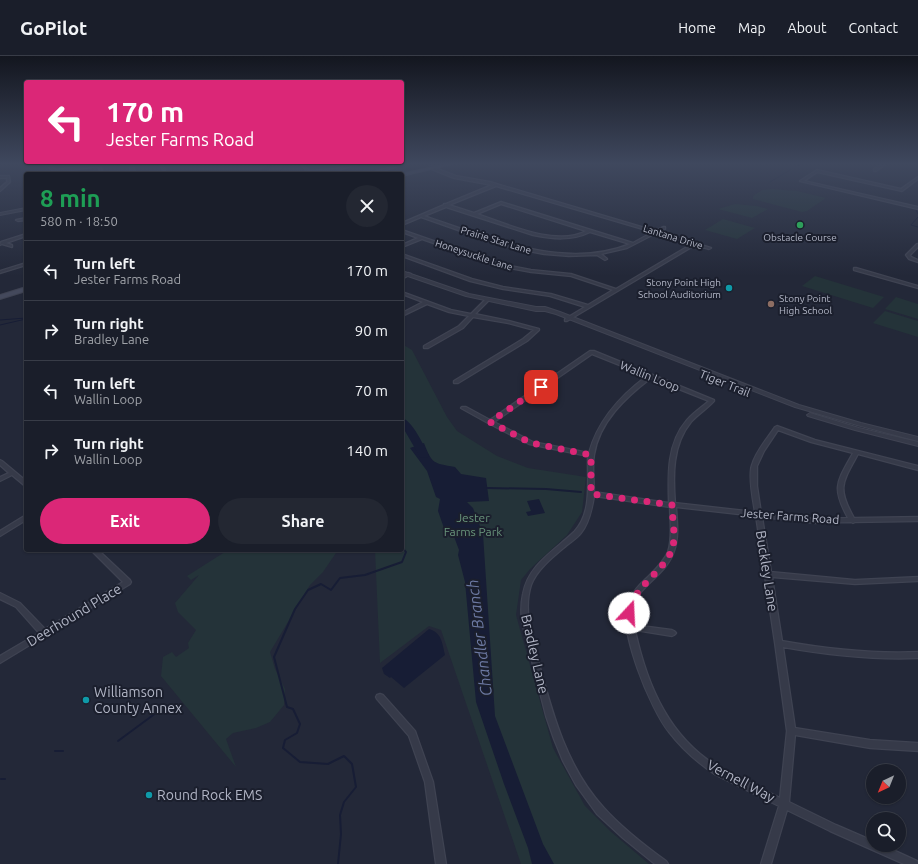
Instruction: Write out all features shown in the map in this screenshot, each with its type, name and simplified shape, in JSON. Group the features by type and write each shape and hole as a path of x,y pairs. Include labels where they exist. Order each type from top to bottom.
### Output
{"main road":[{"path":"0,296 24,290"}],"street":[{"path":"404,223 456,201"},
{"name":"Lantana Drive","path":"549,201 709,248"},
{"path":"886,201 918,208"},
{"path":"475,214 501,203 633,244"},
{"path":"445,205 534,234 573,237 590,230"},
{"path":"0,214 24,209"},
{"name":"Prairie Star Lane","path":"420,216 525,250 560,255 596,253 621,248 633,244 664,228"},
{"path":"18,220 24,219"},
{"name":"Honeysuckle Lane","path":"404,232 499,265 531,271 571,275 616,290"},
{"path":"1,244 24,236"},
{"path":"404,245 421,238"},
{"path":"1,244 11,246"},
{"path":"568,318 694,244"},
{"path":"918,245 908,255 910,258 918,261"},
{"path":"596,253 606,259"},
{"path":"404,255 471,280 503,288 552,295 588,307"},
{"path":"0,272 24,265"},
{"path":"855,269 918,287"},
{"name":"Tiger Trail","path":"404,273 452,291 488,300 536,309 568,318 797,406 859,424 918,438"},
{"path":"404,277 409,274"},
{"path":"404,294 425,303 450,311 509,322 537,330 525,340 456,382"},
{"path":"426,347 461,328 488,300"},
{"path":"404,314 425,303"},
{"name":"Tiger Trail","path":"568,318 781,405 857,429 918,444"},
{"name":"Wallin Loop","path":"490,422 592,352 712,401 690,421 680,435 674,448 672,460 672,505"},
{"name":"Bradley Lane","path":"650,376 624,397 613,409 602,427 591,455 591,494 587,514 582,526 533,574 526,589 524,599 525,622 546,704 561,747 573,770 593,802 605,815 631,840 663,864"},
{"path":"464,408 531,443 591,455"},
{"name":"Buckley Lane","path":"766,864 784,804 791,731 769,574 758,515 754,486 754,466 761,451 777,428 813,441 918,468"},
{"path":"853,521 842,503 839,492 842,478 856,452"},
{"path":"0,462 24,482"},
{"path":"0,479 13,473"},
{"name":"Jester Farms Road","path":"591,494 758,515 815,520 853,521 918,518"},
{"name":"Vernell Way","path":"672,505 673,531 671,551 666,560 634,598 629,613 630,627 640,664 665,721 697,756 719,772 784,804 914,864"},
{"path":"0,534 24,518"},
{"name":"Deerhound Place","path":"0,660 128,582 96,552"},
{"path":"769,574 855,582 918,579"},
{"path":"0,596 18,606 44,633"},
{"path":"630,627 672,633"},
{"path":"779,643 848,654 888,656 918,655"},
{"path":"380,697 412,734 429,782 441,864"},
{"path":"791,731 870,744 918,747"}],"green space":[{"path":"759,201 822,201 807,211 802,212"},
{"path":"735,204 768,209 752,218 718,209"},
{"path":"723,219 755,228 737,239 705,230"},
{"path":"815,276 884,297 873,308 802,286"},
{"path":"896,297 918,304 918,319 885,309"},
{"path":"885,311 918,321 918,337 873,323"},
{"name":"Jester Farms Park","path":"404,345 412,350 447,417 457,431 497,456 528,468 586,477 582,512 567,535 530,569 521,580 516,615 553,748 585,806 610,831 649,864 521,864 441,630 429,626 380,663 375,552 404,552"},
{"path":"225,552 337,552 323,572 310,585 270,652 275,669 285,689 284,705 270,722 256,728 233,733 226,739 236,767 161,676 163,657 172,652 176,657 189,648 188,643 196,630 178,612 175,603 199,575 191,580 187,576"}],"water":[{"path":"424,443 429,455 434,461 442,465 455,467 461,474 486,478 489,501 467,502 473,508 483,534 495,716 543,844 554,864 532,864 528,848 476,702 465,582 458,555 459,550 453,534 445,531 438,511 440,499 436,497 427,471 410,448"},
{"path":"539,499 545,513 528,516 526,512 531,511 527,501"},
{"path":"429,629 437,633 439,636 445,655 404,688 391,677 390,678 384,674 382,668"}],"waterway":[{"path":"916,210 918,214"},
{"path":"918,217 911,225 918,227"},
{"path":"0,320 24,318"},
{"path":"0,325 24,319"},
{"name":"Chandler Branch","path":"404,423 408,427 424,455"},
{"path":"487,488 546,489 581,492"},
{"path":"338,864 341,834 340,815 344,802 356,787 352,764 344,756 328,764 300,762 283,748 285,740 297,733 300,724 293,709 287,707 274,657 295,609 308,590 321,584 331,590 340,578 365,575 402,562 406,552 404,550"},
{"path":"118,741 160,710"},
{"path":"55,751 63,751"}],"place":[{"name":"Obstacle Course","path":"800,225"},
{"name":"Stony Point High School Auditorium","path":"729,288"},
{"name":"Stony Point High School","path":"771,304"},
{"name":"Williamson County Annex","path":"86,700"},
{"name":"Round Rock EMS","path":"149,795"}],"route":[{"path":"541,387 490,422 540,446 591,455 591,494 672,505 673,545 671,551 666,560 634,598 630,604 629,613"}]}
